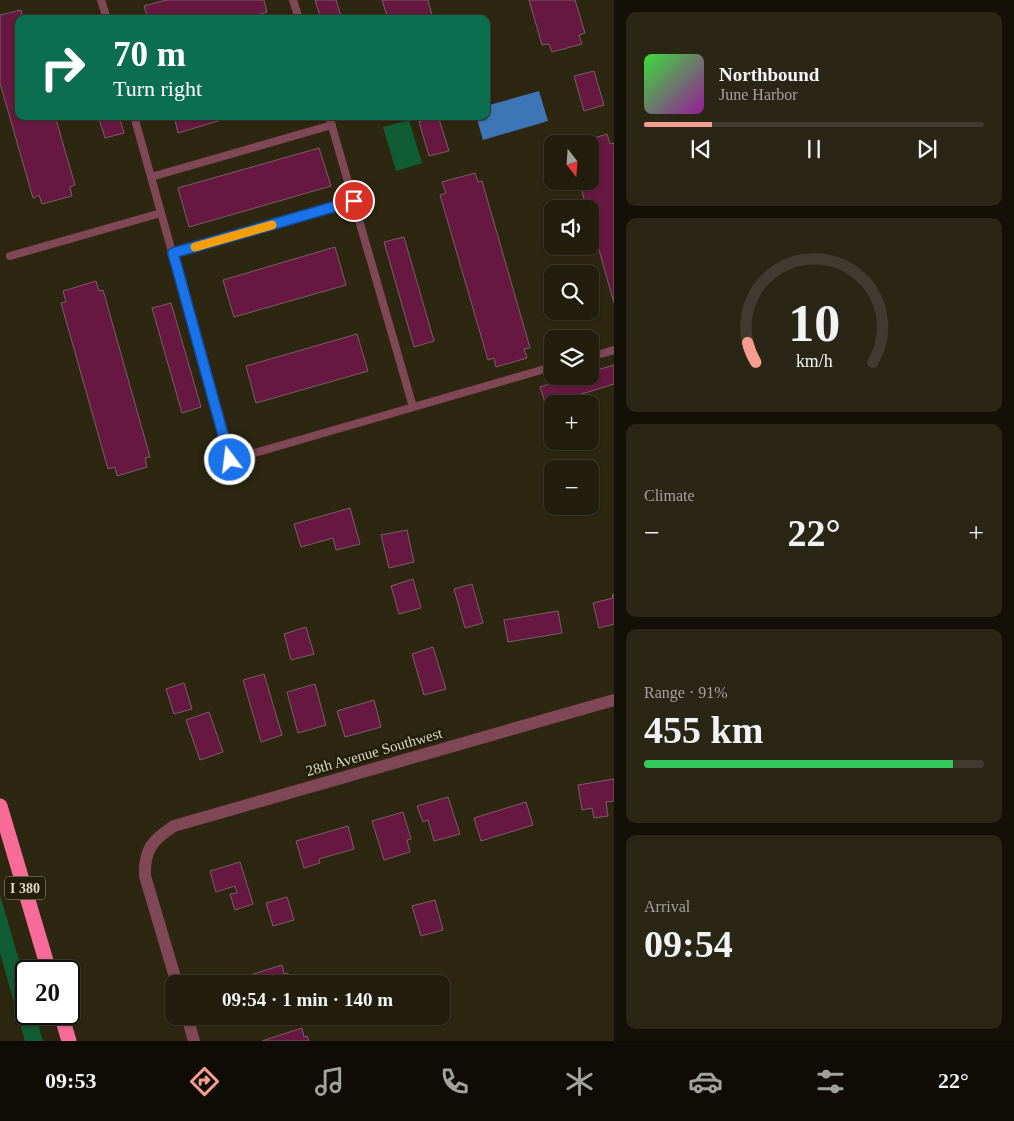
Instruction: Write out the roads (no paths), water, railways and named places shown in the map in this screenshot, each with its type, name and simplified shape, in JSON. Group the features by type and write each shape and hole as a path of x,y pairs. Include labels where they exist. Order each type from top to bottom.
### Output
{"highway":[{"name":"I 380","path":"0,806 46,960"},
{"path":"65,1025 69,1041"}],"street":[{"name":"28th Avenue Southwest","path":"174,975 145,876 144,860 150,847 159,835 174,826 614,700"},
{"path":"190,1025 194,1041"}],"lane":[{"path":"101,0 106,15"},
{"path":"293,0 298,15"},
{"path":"135,120 230,460 544,369"},
{"path":"330,120 413,407"},
{"path":"151,177 332,126"},
{"path":"173,253 354,201"},
{"path":"10,256 161,213"},
{"path":"599,354 614,350"}],"water":[{"path":"539,91 548,121 483,140 477,120 490,120 490,105"}]}
